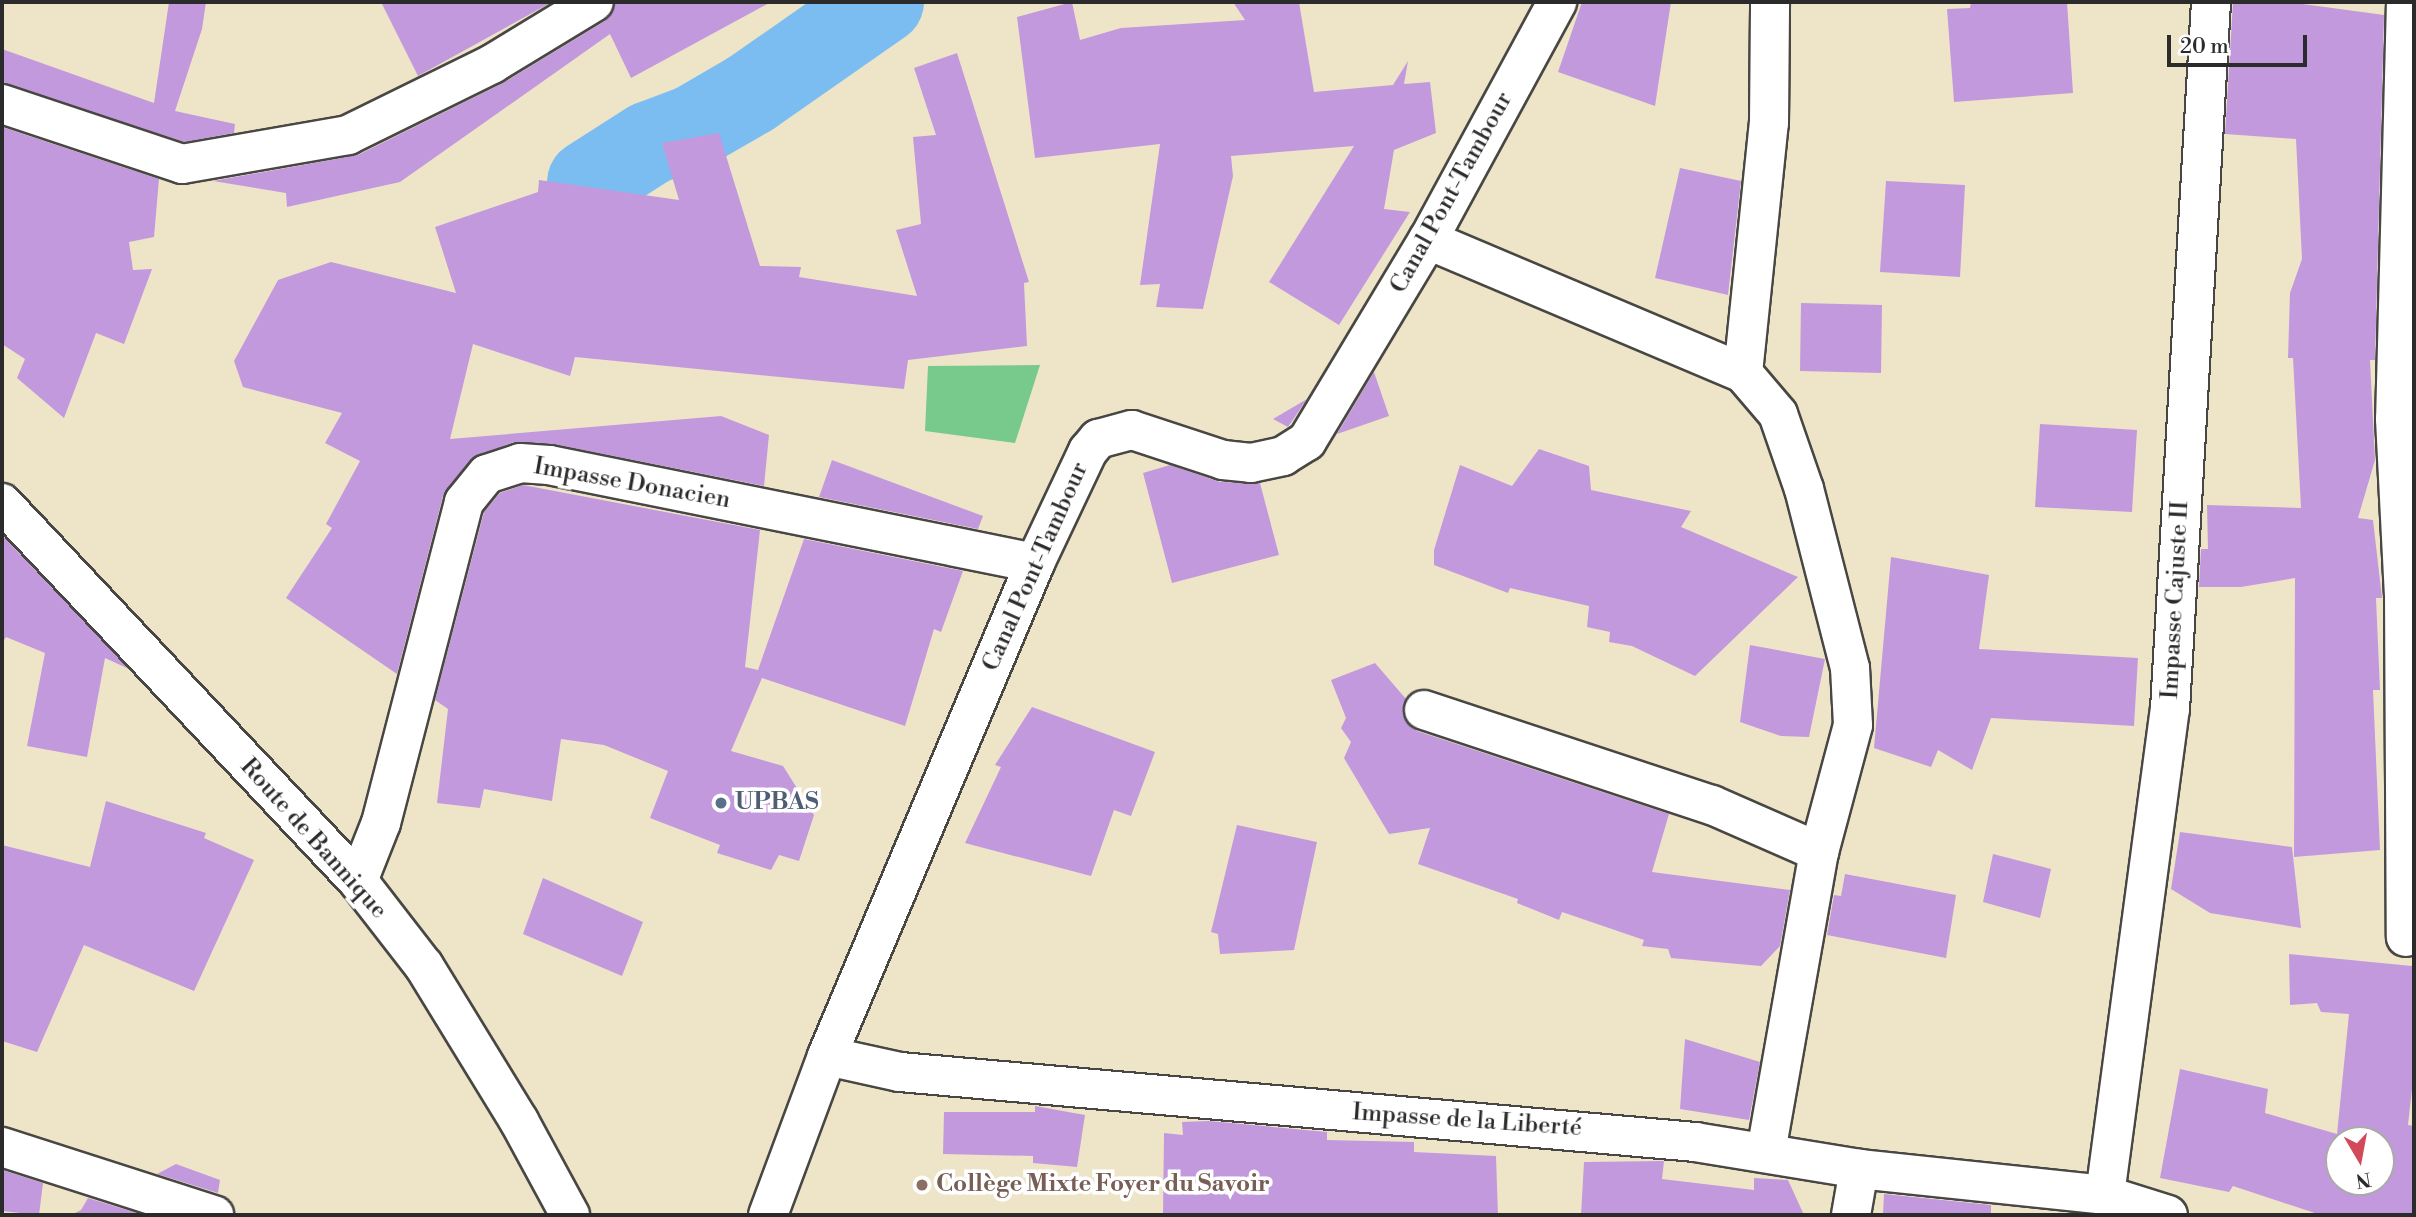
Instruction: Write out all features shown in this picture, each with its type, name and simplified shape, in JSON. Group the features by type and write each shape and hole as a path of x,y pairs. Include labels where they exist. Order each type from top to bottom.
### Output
{"street":[{"path":"2,104 183,164 348,135 492,64 594,2"},
{"name":"Canal Pont-Tambour","path":"768,1215 827,1056 1035,563 1098,439 1132,430 1149,432 1223,460 1251,463 1283,456 1307,441 1428,240 1557,2"},
{"path":"1743,373 1769,123 1770,2"},
{"name":"Impasse Cajuste II","path":"2105,1195 2170,709 2211,2"},
{"path":"2406,2 2395,419 2404,594 2406,937"},
{"path":"1428,240 1743,373 1778,414 1804,489 1850,668 1853,725 1819,852 1766,1152"},
{"name":"Impasse Donacien","path":"358,881 381,823 464,502 486,474 520,463 549,465 1035,563"},
{"name":"Route de Bannique","path":"2,503 358,881 424,966 519,1121 570,1215"},
{"path":"1424,710 1712,805 1819,852"},
{"name":"Impasse de la Liberté","path":"827,1056 900,1072 1457,1123 1584,1130 1766,1152 1859,1169 2105,1195 2168,1215"},
{"path":"2,1147 214,1215"},
{"path":"1851,1215 1859,1169"}],"green space":[{"path":"1040,365 1015,443 925,431 928,366"}],"building":[{"path":"169,2 206,2 202,29 175,111 235,124 234,133 184,142 2,83 2,49 154,103"},
{"path":"381,2 552,2 418,76"},
{"path":"616,2 771,2 631,78 610,34 400,182 287,207 286,193 213,181 358,155 503,83 605,21"},
{"path":"1072,2 1080,40 1121,28 1245,20 1233,2 1299,2 1314,92 1393,85 1408,61 1404,84 1430,82 1436,133 1394,150 1384,209 1410,212 1339,325 1269,282 1354,146 1231,156 1233,176 1203,309 1156,307 1160,284 1140,285 1160,144 1035,158 1017,17"},
{"path":"1582,2 1671,2 1655,106 1558,72"},
{"path":"1971,2 2067,2 2073,93 1954,102 1947,9 1970,8"},
{"path":"2233,2 2288,2 2384,15 2375,360 2370,360 2375,460 2358,518 2373,520 2382,598 2376,598 2380,690 2373,690 2380,850 2294,857 2295,578 2241,587 2199,587 2201,549 2208,549 2207,505 2301,508 2293,358 2288,358 2290,293 2302,259 2296,139 2225,134"},
{"path":"957,53 1029,282 1024,283 1027,346 908,360 904,389 575,357 570,376 473,344 450,439 721,416 769,435 764,486 553,444 513,442 471,460 443,496 397,674 286,598 332,528 326,524 360,461 325,443 342,413 243,387 234,361 278,280 331,262 456,293 435,227 538,192 539,180 679,200 662,143 719,133 760,266 801,267 799,277 917,296 896,230 921,224 913,137 936,135 914,68"},
{"path":"2,127 159,179 154,237 129,242 133,270 152,269 124,344 96,333 64,418 17,378 25,359 2,344"},
{"path":"1680,168 1741,181 1728,295 1655,278"},
{"path":"1886,181 1965,185 1960,277 1880,272"},
{"path":"1801,303 1882,305 1881,373 1800,371"},
{"path":"1374,372 1389,416 1337,434"},
{"path":"1307,399 1288,427 1273,419"},
{"path":"2040,424 2137,430 2132,512 2035,507"},
{"path":"1539,449 1589,466 1591,490 1691,511 1681,527 1798,577 1695,676 1632,646 1609,642 1610,632 1587,627 1589,606 1510,588 1508,593 1434,565 1434,550 1460,465 1512,486"},
{"path":"832,460 983,516 978,529 819,497"},
{"path":"1170,465 1220,482 1260,483 1279,555 1172,583 1143,473"},
{"path":"523,485 760,530 745,667 758,670 804,539 963,571 941,632 934,629 905,726 762,678 731,751 783,766 814,815 799,861 779,855 771,870 717,853 720,845 650,818 668,771 604,745 561,739 552,801 484,789 480,808 437,803 448,709 435,700 484,512 500,493"},
{"path":"2,535 129,669 105,658 87,757 27,746 45,653 6,637 2,643"},
{"path":"1891,557 1989,575 1979,649 2138,658 2134,726 1991,718 1972,770 1938,750 1931,767 1874,748"},
{"path":"1750,645 1825,659 1809,737 1781,736 1740,722"},
{"path":"1375,663 1406,699 1403,715 1417,731 1669,814 1652,872 1790,890 1780,946 1761,966 1671,958 1668,949 1642,946 1644,940 1562,912 1559,920 1517,903 1518,899 1418,864 1430,828 1389,834 1344,758 1351,742 1341,728 1346,718 1331,680"},
{"path":"1032,707 1155,752 1131,816 1114,810 1091,876 965,843 1001,767 995,765"},
{"path":"106,801 206,833 204,838 254,860 194,991 84,945 37,1052 2,1041 2,845 90,867"},
{"path":"1237,825 1317,842 1294,950 1220,954 1218,934 1211,932"},
{"path":"2180,832 2292,847 2301,928 2210,913 2171,889"},
{"path":"1993,854 2051,869 2040,918 1983,902"},
{"path":"1845,874 1956,895 1946,958 1827,935 1834,895 1841,896"},
{"path":"543,878 643,922 622,976 523,934"},
{"path":"2289,954 2412,966 2414,1071 2408,1125 2414,1126 2414,1215 2321,1215 2233,1186 2229,1192 2160,1178 2180,1069 2268,1089 2265,1113 2325,1130 2325,1196 2395,1196 2395,1126 2338,1126 2349,1014 2321,1012 2317,1003 2290,1005"},
{"path":"1685,1039 1760,1062 1749,1120 1680,1109"},
{"path":"1035,1106 1085,1115 1077,1167 1033,1163 1033,1156 943,1154 944,1112 1035,1112"},
{"path":"1209,1121 1327,1132 1327,1140 1414,1142 1414,1152 1496,1156 1498,1215 1163,1215 1164,1133 1183,1135 1182,1122"},
{"path":"1664,1161 1662,1179 1754,1190 1754,1178 1788,1180 1804,1215 1581,1215 1584,1162"},
{"path":"176,1164 220,1180 218,1193 157,1174"},
{"path":"2,1170 43,1183 39,1215 2,1211"},
{"path":"1884,1194 1991,1205 1991,1215 1883,1215"},
{"path":"88,1198 143,1215 71,1215 81,1210"}],"waterway":[{"path":"589,182 650,143 693,127 750,94 882,2"}],"place":[{"name":"UPBAS","path":"721,803"},
{"name":"Collège Mixte Foyer du Savoir","path":"922,1185"}]}
